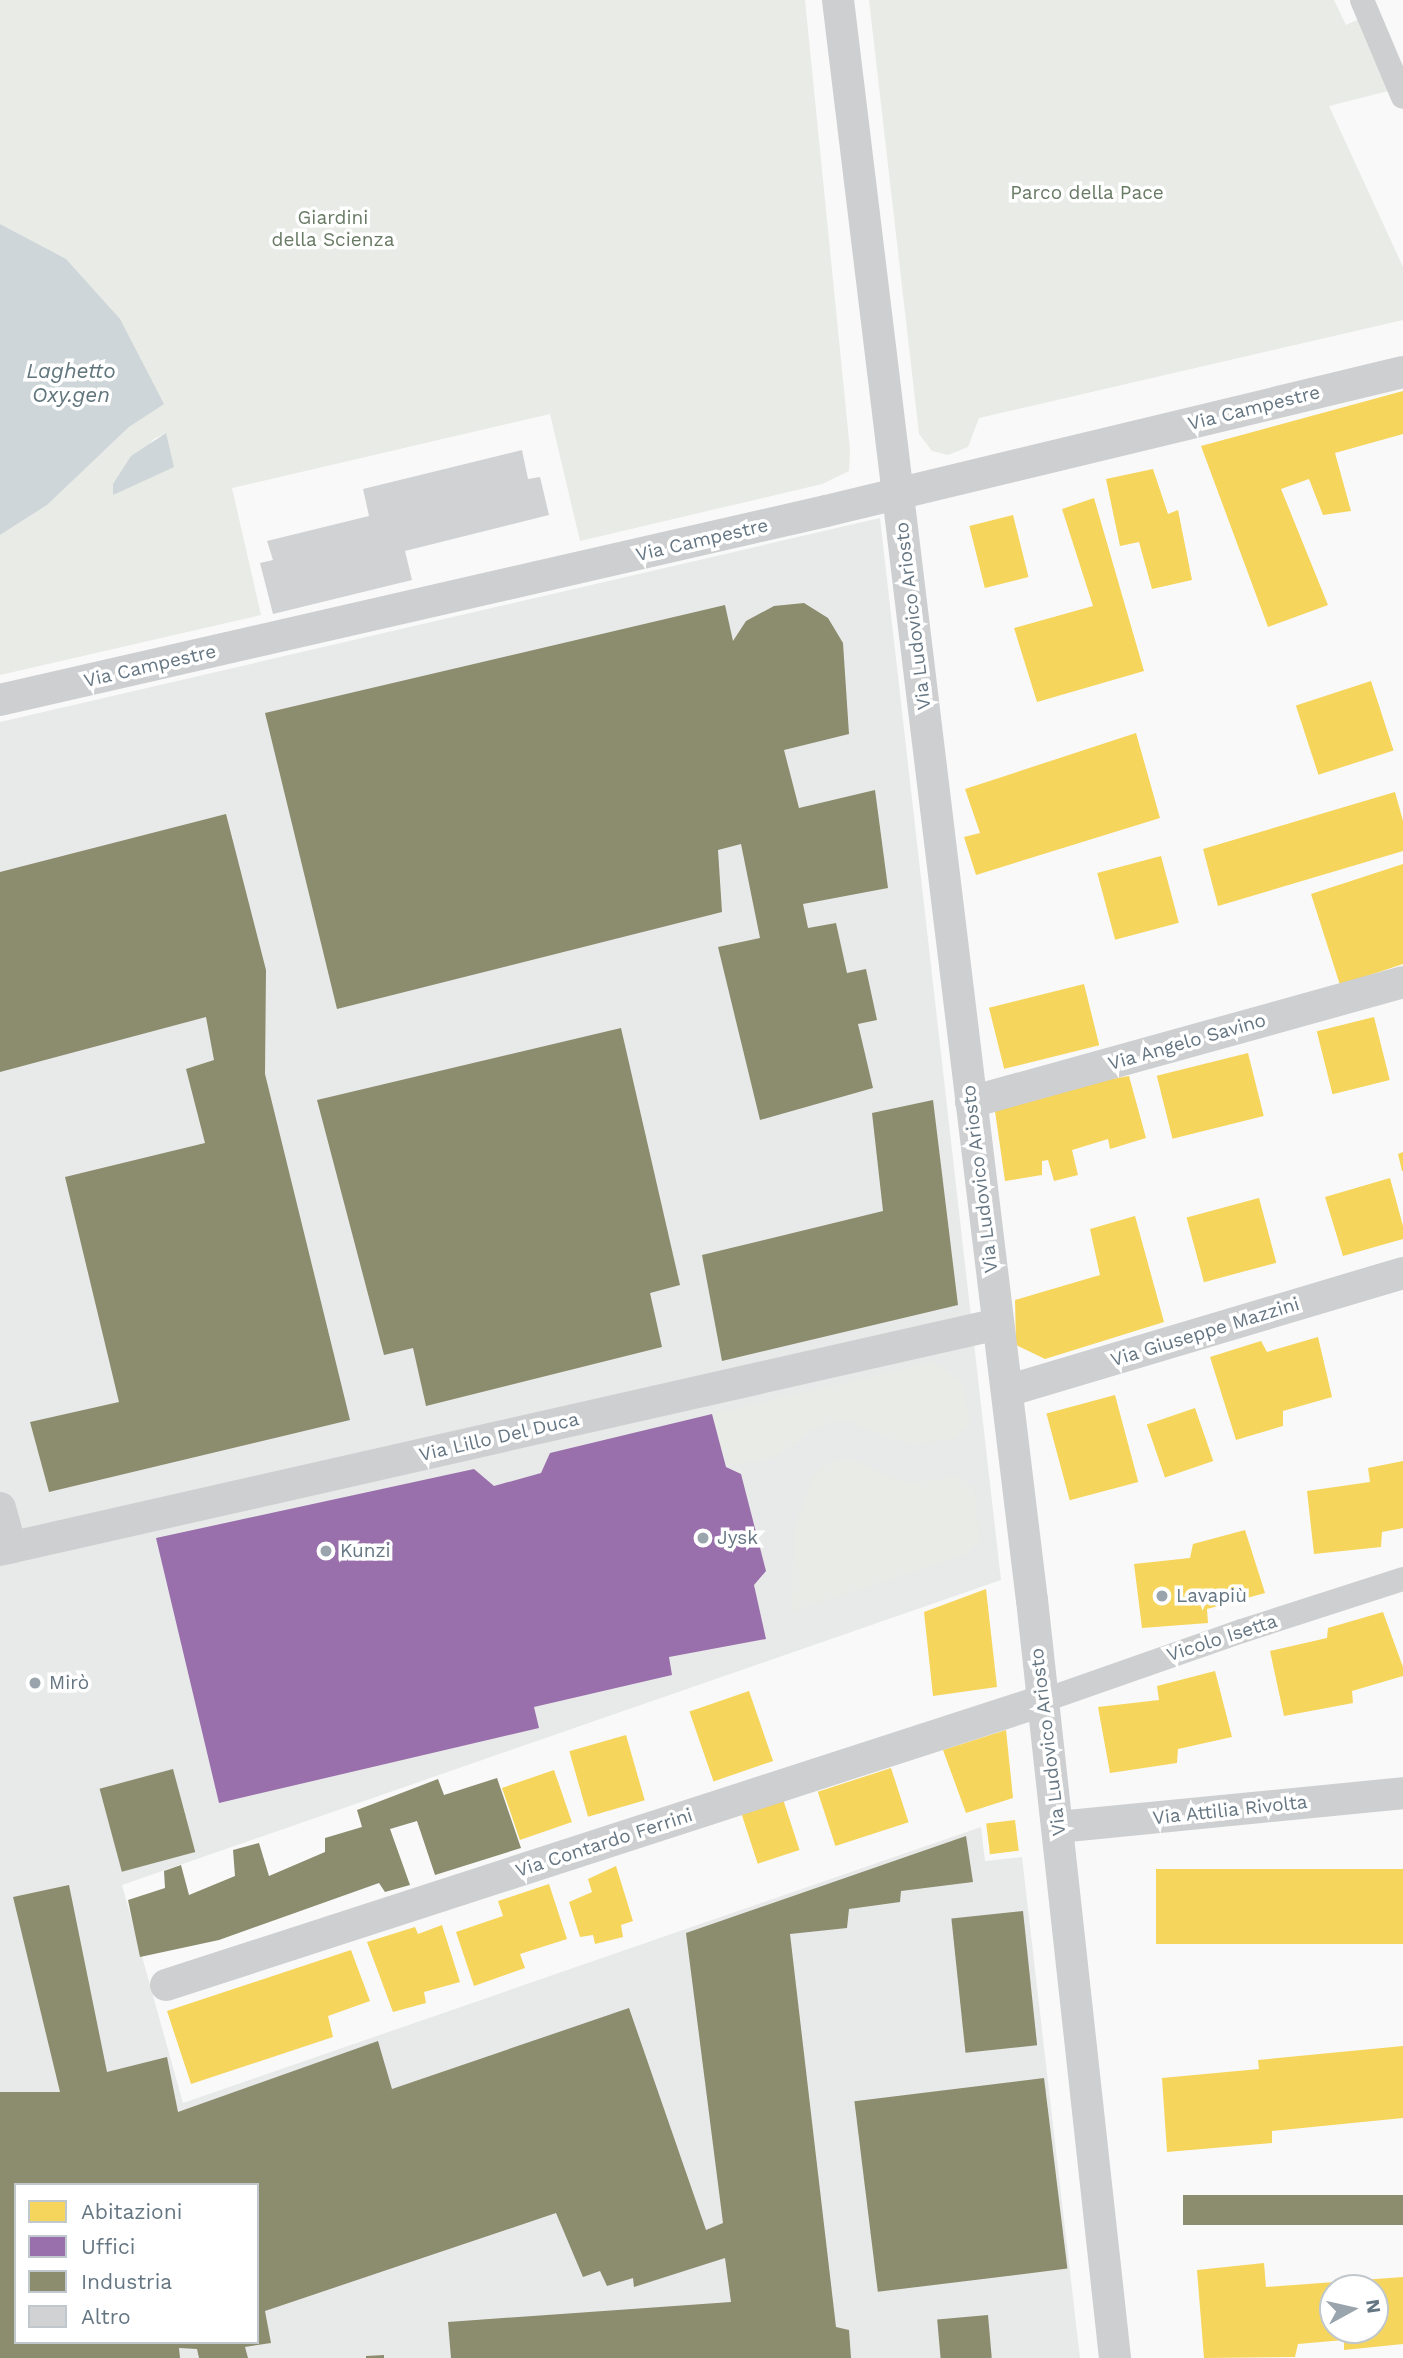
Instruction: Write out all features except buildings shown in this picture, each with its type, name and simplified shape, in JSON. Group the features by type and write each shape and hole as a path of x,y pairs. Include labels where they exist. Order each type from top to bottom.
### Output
{"street":[{"name":"Via Ludovico Ariosto","path":"838,0 1007,1391 1058,1828 1115,2358"},
{"path":"1362,0 1403,97"},
{"name":"Via Campestre","path":"0,700 899,493 1403,372"},
{"name":"Via Angelo Savino","path":"971,1102 1403,982"},
{"name":"Via Giuseppe Mazzini","path":"1007,1391 1403,1273"},
{"name":"Via Lillo Del Duca","path":"5,1549 998,1324"},
{"path":"0,1508 5,1549"},
{"name":"Vicolo Isetta","path":"1042,1701 1229,1635 1403,1579"},
{"name":"Via Contardo Ferrini","path":"166,1985 1042,1701"},
{"name":"Via Attilia Rivolta","path":"1058,1828 1403,1793"}],"shaded area":[{"path":"880,518 1001,1580 122,1885 183,2103 981,1827 985,1861 1022,1857 1080,2358 0,2358 0,722"}],"green space":[{"name":"Giardini della Scienza","path":"0,0 805,0 850,450 849,471 822,484 580,541 550,414 232,488 261,615 0,675 0,535 47,505 129,427 163,404 66,260 0,224","holes":["166,433 114,495 113,484 154,439"]},
{"name":"Parco della Pace","path":"869,0 1334,0 1346,25 1361,18 1392,90 1329,106 1403,267 1403,320 979,418 968,447 948,455 932,451 919,434"},
{"path":"933,1362 963,1382 970,1425 954,1439 913,1444 891,1439 848,1421 835,1421 813,1429 778,1456 726,1467 712,1414"},
{"path":"840,1460 857,1461 893,1479 910,1482 959,1477 975,1489 979,1540 966,1554 792,1611 794,1530 811,1480 824,1466"}],"water":[{"name":"Laghetto Oxy.gen","path":"0,224 66,259 120,319 164,404 129,427 47,505 0,535"},
{"path":"166,433 174,467 113,495 113,484 131,456"}],"place":[{"name":"Jysk","path":"703,1538"},
{"name":"Kunzi","path":"326,1551"},
{"name":"Lavapiù","path":"1162,1596"},
{"name":"Mirò","path":"35,1683"}]}
